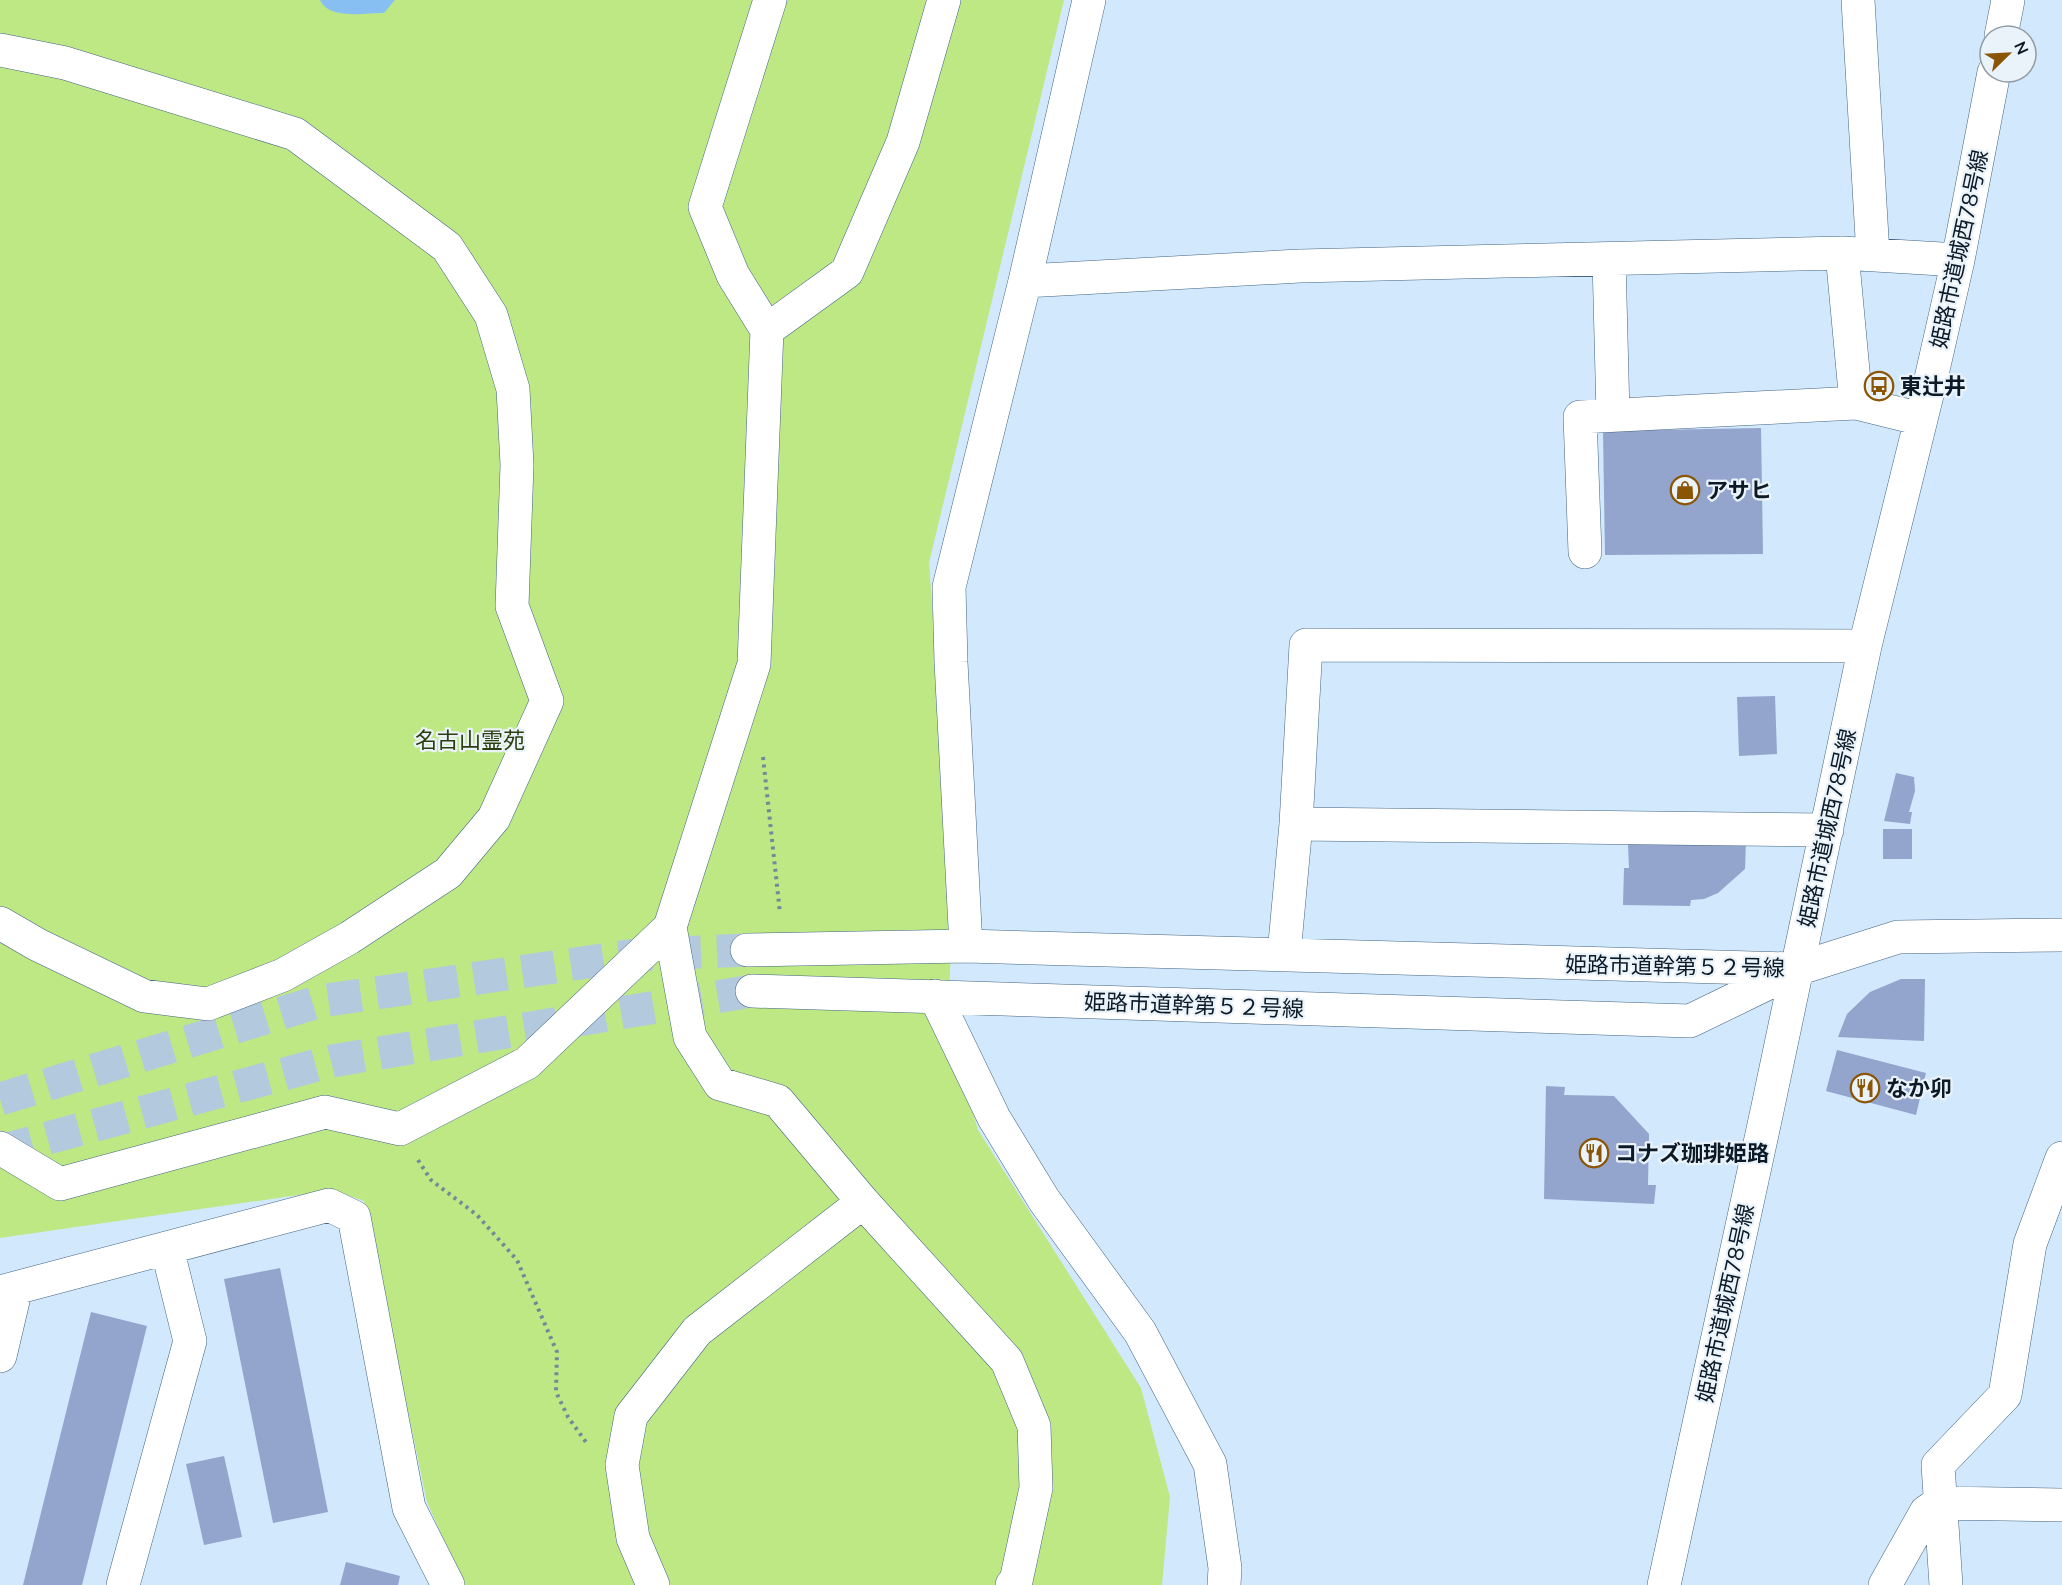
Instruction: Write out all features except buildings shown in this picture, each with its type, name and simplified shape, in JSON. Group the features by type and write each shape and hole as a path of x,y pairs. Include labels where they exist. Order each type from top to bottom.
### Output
{"street":[{"path":"770,0 705,207 733,275 767,330 754,664 670,927 690,1037 720,1084 778,1101 863,1202 1007,1361 1034,1426 1036,1488 1016,1581 1012,1585"},
{"path":"767,330 847,272 903,142 944,0"},
{"path":"966,946 949,587 1025,281 1089,0"},
{"path":"1856,403 1858,0"},
{"path":"2003,24 2008,0"},
{"path":"0,50 64,63 296,134 447,247 490,315 513,389 517,465 512,606 547,701 494,818 448,873 349,938 283,975 208,1004 144,996 38,945 0,923"},
{"name":"姫路市道城西78号線","path":"1664,1585 1827,830 1864,646 1922,420 1958,260 1992,84"},
{"path":"1025,281 1300,266 1610,259 1858,254 1958,260"},
{"path":"1610,259 1613,415"},
{"path":"1585,552 1580,417 1856,403 1922,420"},
{"path":"1284,954 1296,824 1306,645 1864,646"},
{"path":"1296,824 1827,830"},
{"path":"0,1148 60,1184 325,1112 400,1129 527,1063 670,927"},
{"path":"1797,969 1898,937 2062,935"},
{"name":"姫路市道幹第５２号線","path":"747,950 966,946 1797,969"},
{"name":"姫路市道幹第５２号線","path":"752,991 1690,1022 1797,969"},
{"path":"935,996 994,1118 1044,1200 1140,1332 1210,1464 1225,1568 1224,1585"},
{"path":"1946,1585 1946,1503 1938,1465 2005,1395 2030,1244 2062,1158"},
{"path":"653,1585 633,1538 622,1465 631,1416 697,1331 863,1202"},
{"path":"0,1356 8,1290 329,1205 354,1217 409,1508 448,1585"},
{"path":"123,1585 190,1341 167,1248"},
{"path":"1885,1585 1926,1512 1946,1503 2062,1505"}],"path":[{"path":"762,747 783,949"},
{"path":"400,1129 431,1180 477,1215 517,1260 556,1352 556,1392 568,1417 600,1461 622,1465"}],"green space":[{"name":"名古山霊苑","path":"0,0 1064,0 929,563 953,893 948,1028 978,1130 1141,1388 1170,1497 1162,1585 464,1585 427,1502 364,1201 333,1190 0,1238"}],"water":[{"path":"320,0 395,0 384,13 348,14 331,10"}],"tunnel":[{"path":"0,1099 321,1001 636,955 747,950"},
{"path":"0,1151 332,1061 752,991"}],"place":[{"name":"東辻井","path":"1879,386"},
{"name":"アサヒ","path":"1685,490"},
{"name":"なか卯","path":"1865,1088"},
{"name":"コナズ珈琲姫路","path":"1594,1153"}]}
